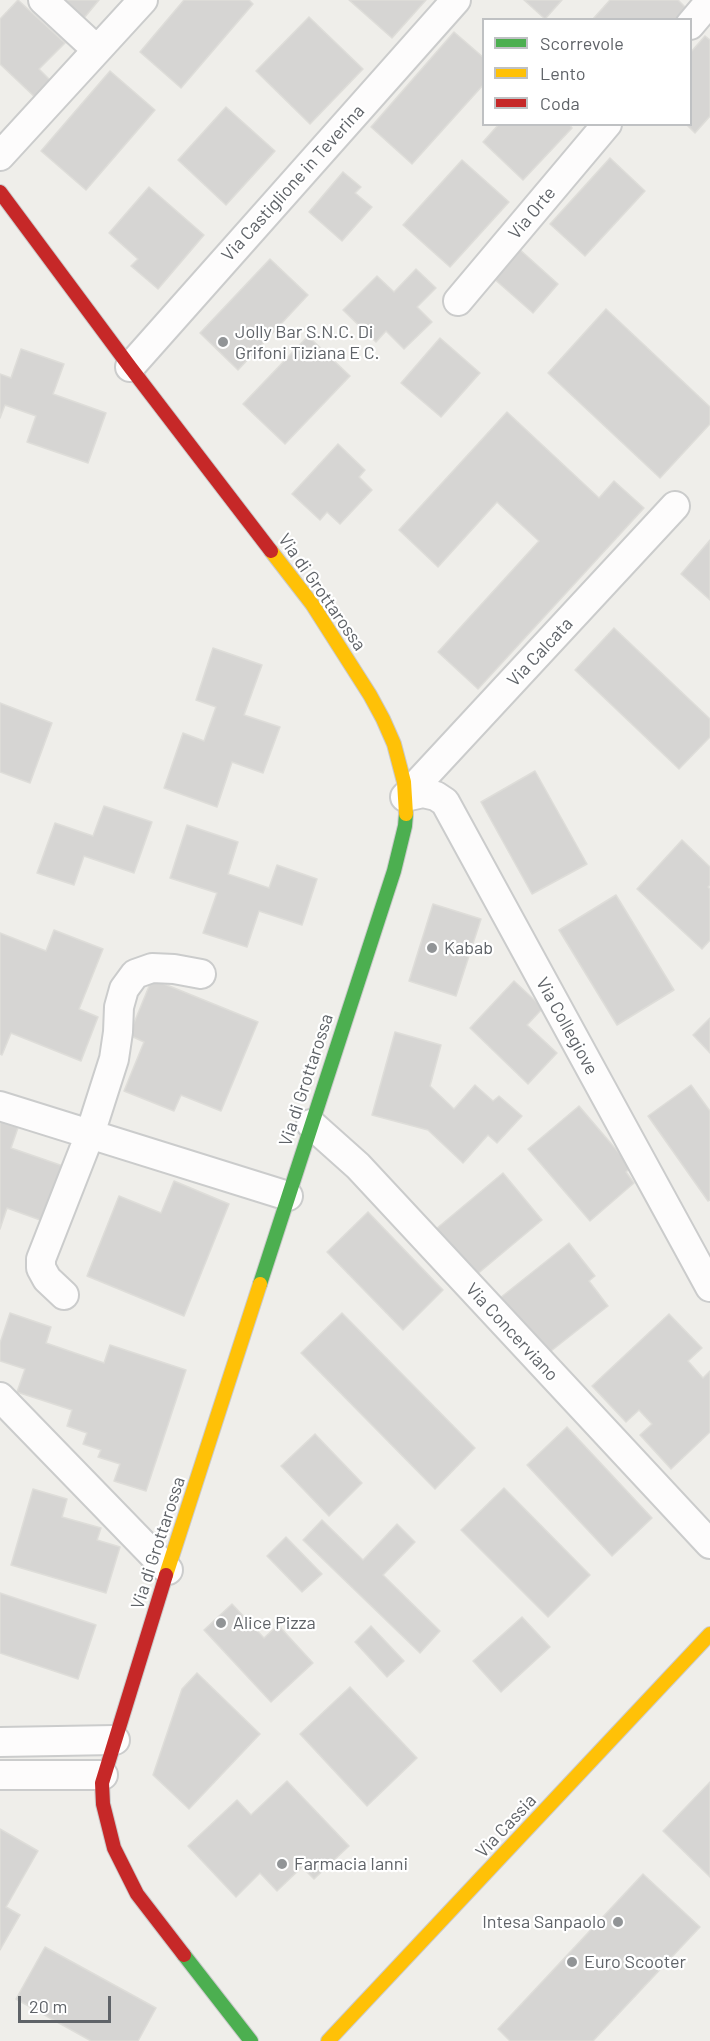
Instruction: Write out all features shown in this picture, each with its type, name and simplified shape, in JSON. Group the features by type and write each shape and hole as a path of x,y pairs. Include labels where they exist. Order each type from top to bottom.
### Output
{"street":[{"path":"43,0 98,50"},
{"path":"0,156 143,0"},
{"name":"Via Castiglione in Teverina","path":"130,367 456,0"},
{"name":"Via Orte","path":"458,301 605,126"},
{"name":"Via di Grottarossa","path":"0,192 130,367 312,604 370,695 390,735 401,767 405,797 405,826 394,871 310,1124 168,1569 103,1775 101,1790 109,1831 129,1879 194,1971 250,2041"},
{"name":"Via Calcata","path":"405,797 675,506"},
{"name":"Via Collegiove","path":"405,797 423,793 436,796 444,802 710,1287"},
{"path":"64,1295 47,1280 41,1268 41,1259 90,1134 114,1059 119,1007 124,989 135,974 152,968 201,974"},
{"path":"0,1106 288,1196"},
{"name":"Via Concerviano","path":"310,1124 358,1166 710,1544"},
{"path":"0,1396 168,1569"},
{"name":"Via Cassia","path":"328,2041 710,1634"},
{"path":"0,1742 115,1740"},
{"path":"0,1775 103,1775"}],"building":[{"path":"18,0 65,43 39,69 55,85 39,101 0,64 0,19"},
{"path":"63,0 99,0 84,18"},
{"path":"184,0 249,0 253,4 181,88 140,52"},
{"path":"349,0 426,0 392,38"},
{"path":"524,0 562,0 544,18"},
{"path":"610,0 678,0 686,8 677,18 594,18"},
{"path":"309,17 363,69 310,124 256,71"},
{"path":"454,32 482,56 482,86 412,164 371,127"},
{"path":"705,36 710,40 710,116 695,133 688,126 692,126 692,51"},
{"path":"110,71 155,110 86,190 41,151"},
{"path":"226,107 275,151 226,205 178,160"},
{"path":"497,126 570,126 572,128 523,180 483,142"},
{"path":"610,158 645,191 585,256 550,224"},
{"path":"462,160 509,202 450,267 403,225"},
{"path":"343,172 361,187 355,193 372,207 342,241 309,212"},
{"path":"149,187 204,235 158,289 131,266 138,259 109,233"},
{"path":"518,248 558,284 533,313 492,277"},
{"path":"270,259 308,295 238,370 200,333"},
{"path":"416,269 436,288 417,307 432,322 404,349 386,331 376,342 343,310 377,276 394,292"},
{"path":"606,309 710,407 710,424 660,478 548,373"},
{"path":"308,336 350,376 285,444 243,404"},
{"path":"440,338 480,373 441,417 401,383"},
{"path":"21,349 64,364 53,394 106,413 88,463 27,442 36,416 5,405 0,418 0,374 11,378"},
{"path":"507,412 599,498 614,481 644,508 478,689 438,652 539,541 497,502 438,567 399,530"},
{"path":"338,444 365,470 359,477 372,490 340,524 327,512 320,520 292,494"},
{"path":"710,540 710,600 681,574"},
{"path":"614,628 710,719 710,737 679,769 575,670"},
{"path":"213,648 262,665 244,715 280,727 263,773 232,762 217,807 164,788 183,733 204,741 216,707 196,700"},
{"path":"0,703 52,723 30,783 0,772"},
{"path":"535,771 587,864 532,894 481,802"},
{"path":"104,806 152,822 134,873 84,856 74,885 37,873 55,823 93,836"},
{"path":"187,825 238,842 228,874 269,888 277,865 317,879 302,925 259,911 247,947 203,933 217,893 170,878"},
{"path":"682,840 710,867 708,887 710,889 710,940 702,949 637,889"},
{"path":"616,895 674,990 617,1025 559,930"},
{"path":"433,904 481,919 456,996 409,981"},
{"path":"54,930 103,949 79,1009 98,1017 81,1061 11,1033 2,1055 0,1054 0,933 46,951"},
{"path":"152,979 258,1022 221,1111 181,1095 174,1111 124,1091 144,1042 129,1035"},
{"path":"514,981 543,1008 527,1025 557,1053 528,1084 470,1028"},
{"path":"710,1018 710,1053 693,1035"},
{"path":"395,1032 441,1045 430,1086 454,1109 475,1085 493,1101 499,1096 522,1116 497,1143 488,1135 463,1163 428,1130 372,1115"},
{"path":"691,1085 710,1111 710,1200 708,1201 648,1116"},
{"path":"579,1106 631,1167 626,1172 634,1183 590,1221 528,1149"},
{"path":"0,1115 20,1122 11,1148 63,1166 43,1221 7,1208 0,1229"},
{"path":"503,1173 542,1220 475,1276 436,1229"},
{"path":"174,1181 229,1204 184,1316 87,1276 119,1196 161,1213"},
{"path":"368,1212 443,1290 403,1330 327,1252"},
{"path":"569,1243 595,1276 589,1281 608,1306 546,1355 500,1298"},
{"path":"10,1313 51,1327 46,1343 104,1363 110,1345 186,1370 146,1491 114,1481 120,1464 98,1457 101,1450 83,1444 87,1433 67,1426 72,1410 17,1392 25,1369 0,1361 0,1343"},
{"path":"342,1313 475,1448 435,1489 301,1353"},
{"path":"669,1314 702,1348 688,1361 703,1378 710,1371 710,1432 671,1469 640,1435 652,1424 639,1410 626,1422 592,1386"},
{"path":"567,1427 652,1518 612,1556 527,1465"},
{"path":"315,1434 362,1483 329,1516 281,1466"},
{"path":"504,1488 590,1575 548,1617 461,1530"},
{"path":"33,1489 67,1499 62,1517 101,1528 97,1540 120,1547 106,1593 11,1565"},
{"path":"322,1520 363,1560 397,1524 415,1542 383,1575 440,1631 420,1653 303,1540"},
{"path":"286,1537 322,1574 302,1592 267,1556"},
{"path":"0,1593 96,1625 78,1679 0,1653"},
{"path":"232,1604 264,1638 278,1625 313,1663 271,1702 204,1630"},
{"path":"522,1617 550,1647 501,1692 473,1661"},
{"path":"371,1626 404,1661 387,1677 355,1642"},
{"path":"197,1673 260,1734 189,1809 153,1775 182,1689"},
{"path":"350,1687 417,1758 367,1806 300,1734"},
{"path":"287,1781 349,1846 314,1879 302,1867 277,1891 260,1873 236,1897 188,1846 237,1800 251,1815"},
{"path":"710,1782 710,1877 663,1831"},
{"path":"0,1829 38,1851 6,1907 20,1915 0,1950"},
{"path":"643,1874 700,1927 593,2041 510,2041 498,2029"},
{"path":"45,1947 156,2008 138,2041 91,2041 16,1999"}],"traffic: fast":[{"path":"260,1284 394,871 406,814"},
{"path":"184,1955 251,2041"}],"traffic: slow":[{"path":"271,551 312,604 383,719 394,744 404,782 406,814"},
{"path":"166,1575 260,1284"},
{"path":"328,2041 710,1634"}],"traffic: jam":[{"path":"0,192 271,551"},
{"path":"166,1575 102,1783 103,1804 114,1848 137,1894 184,1955"}],"place":[{"name":"Jolly Bar S.N.C. Di Grifoni Tiziana E C.","path":"223,342"},
{"name":"Kabab","path":"432,948"},
{"name":"Alice Pizza","path":"221,1623"},
{"name":"Farmacia Ianni","path":"282,1864"},
{"name":"Intesa Sanpaolo","path":"618,1922"},
{"name":"Euro Scooter","path":"572,1962"}]}
